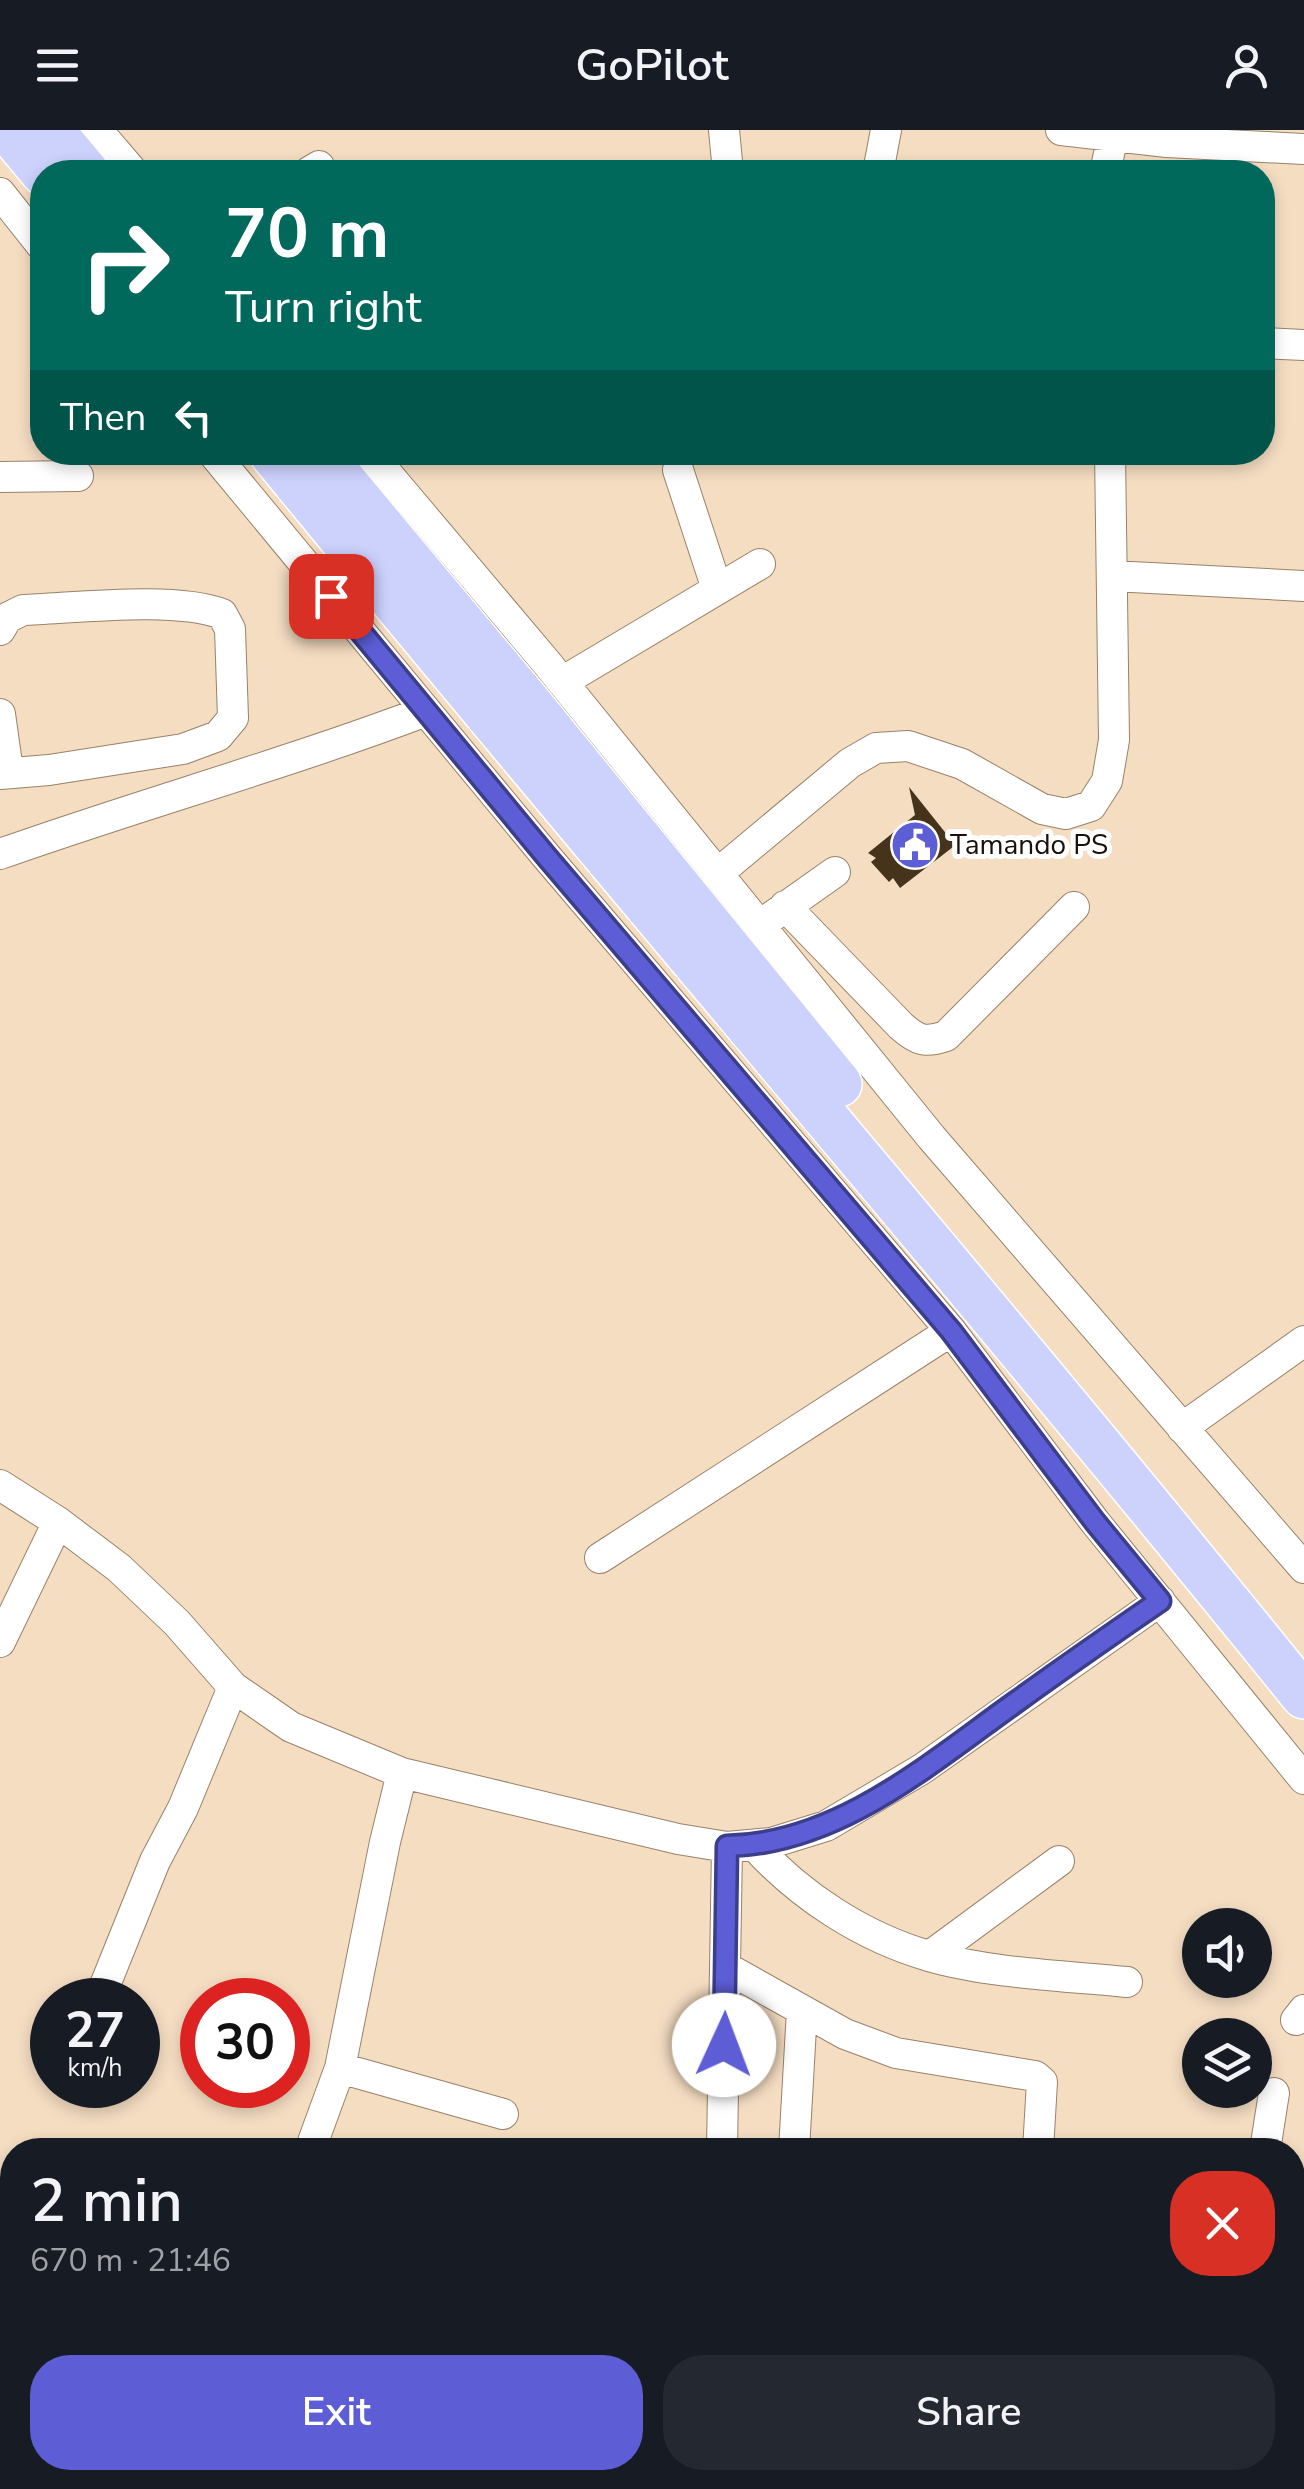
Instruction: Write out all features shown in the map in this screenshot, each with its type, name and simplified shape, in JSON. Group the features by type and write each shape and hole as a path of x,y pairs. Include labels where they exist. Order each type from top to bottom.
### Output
{"highway":[{"path":"8,130 33,160"},
{"path":"52,130 76,160"},
{"path":"282,465 480,708 872,1170 1304,1696"},
{"path":"330,465 1304,1650"}],"street":[{"path":"97,130 123,160"},
{"path":"724,130 727,160"},
{"path":"880,160 886,130"},
{"path":"1061,130 1304,150"},
{"path":"1108,160 1113,136"},
{"path":"0,193 30,231"},
{"path":"1275,344 1304,345"},
{"path":"223,465 951,1331 1095,1522 1304,1779"},
{"path":"380,465 562,682 932,1138 1304,1568"},
{"path":"717,874 850,764 876,748 908,746 962,764 1042,809 1066,814 1091,806 1107,781 1114,740 1110,465"},
{"path":"678,470 717,589"},
{"path":"0,477 78,476"},
{"path":"562,682 760,564"},
{"path":"1112,576 1304,586"},
{"path":"0,630 7,618 23,610 174,605 222,614 230,629 233,718 218,736 183,749 49,770 4,772 0,714"},
{"path":"0,854 110,815 336,745 426,711"},
{"path":"760,926 835,872"},
{"path":"785,906 901,1026 915,1038 928,1042 946,1036 1074,907"},
{"path":"600,1558 951,1331"},
{"path":"1182,1428 1304,1341"},
{"path":"0,1485 119,1568 177,1623 233,1687 291,1727 402,1773 678,1839 741,1846 826,1826 922,1770 1160,1601"},
{"path":"0,1642 58,1522"},
{"path":"107,1978 233,1687"},
{"path":"314,2138 340,2068 402,1773"},
{"path":"741,1846 839,1915 930,1956 1127,1982"},
{"path":"722,2138 727,1968 741,1846"},
{"path":"930,1956 1059,1861"},
{"path":"727,1968 844,2034 896,2052 1034,2076 1042,2082 1043,2094 1039,2138"},
{"path":"795,2138 802,2010"},
{"path":"340,2068 503,2114"},
{"path":"1267,2138 1274,2092"}],"building":[{"name":"Tamando PS","path":"909,787 953,847 900,888 893,878 889,882 871,862 876,858 868,853 915,815"}],"place":[{"name":"Tamando PS","path":"915,845"}],"route":[{"path":"331,596 546,856 951,1331 1095,1522 1160,1601 922,1770 826,1826 771,1843 727,1846 724,2045"}]}
